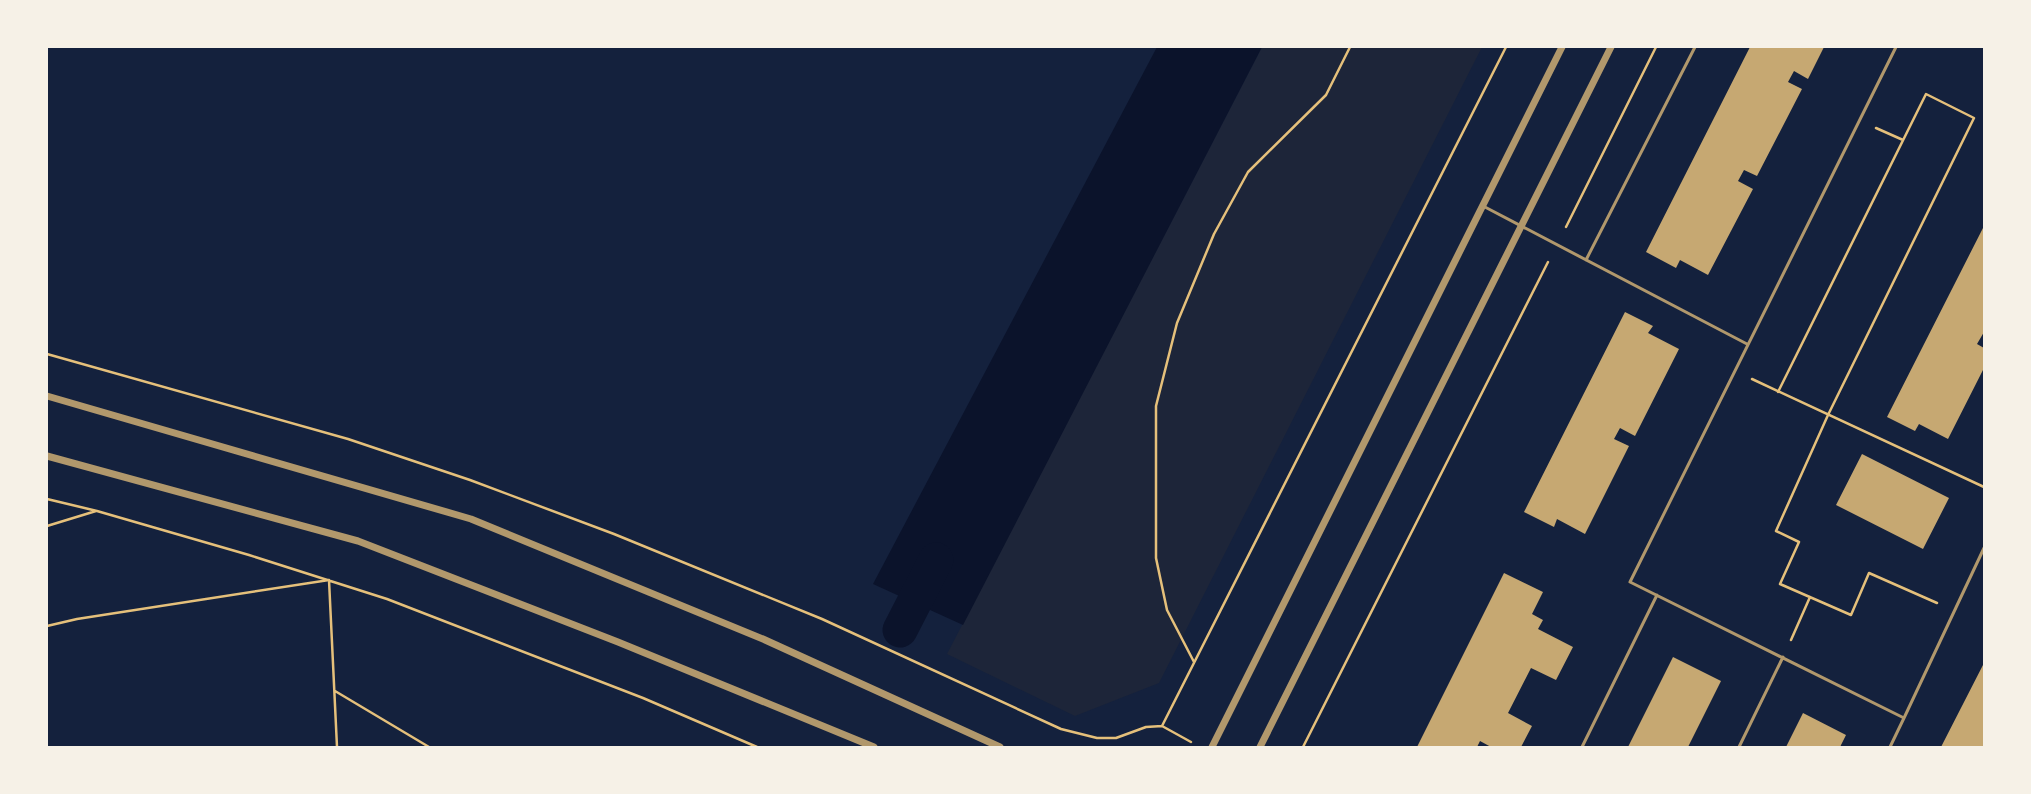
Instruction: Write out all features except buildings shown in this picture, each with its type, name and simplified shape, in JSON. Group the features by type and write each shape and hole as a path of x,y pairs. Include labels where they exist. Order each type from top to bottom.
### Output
{"street":[{"path":"1212,747 1562,47"},
{"path":"1260,747 1611,47"},
{"path":"47,396 471,519 763,640 1000,747"},
{"path":"47,456 358,540 618,642 874,747"}],"lane":[{"path":"1586,260 1695,47"},
{"path":"1896,47 1630,582 1904,718"},
{"path":"1483,206 1747,344"},
{"path":"1890,747 1954,611 1982,556 1984,548"},
{"path":"1582,747 1657,595"},
{"path":"1739,747 1783,657"}],"path":[{"path":"1194,662 1167,610 1156,558 1156,406 1177,323 1214,234 1248,172 1326,95 1350,47"},
{"path":"1162,726 1506,47"},
{"path":"1303,747 1656,47"},
{"path":"1778,392 1926,94 1974,118 1828,414 1776,531 1799,542 1780,584 1851,616 1869,573 1954,611"},
{"path":"1860,120 1903,140"},
{"path":"47,354 348,439 470,480 614,534 822,619 1061,729 1097,738 1116,738 1146,726 1162,726 1194,744"},
{"path":"1734,371 1984,487"},
{"path":"47,499 97,511 387,598 636,695 757,747"},
{"path":"47,526 97,511"},
{"path":"47,626 77,619 329,580"},
{"path":"329,580 337,747"},
{"path":"1783,657 1810,597"},
{"path":"334,691 430,747"}],"shaded area":[{"path":"1157,47 1262,47 963,625 873,584"},
{"path":"1262,47 1482,47 1159,683 1075,716 947,654"}],"waterway":[{"path":"900,630 936,560"}]}
